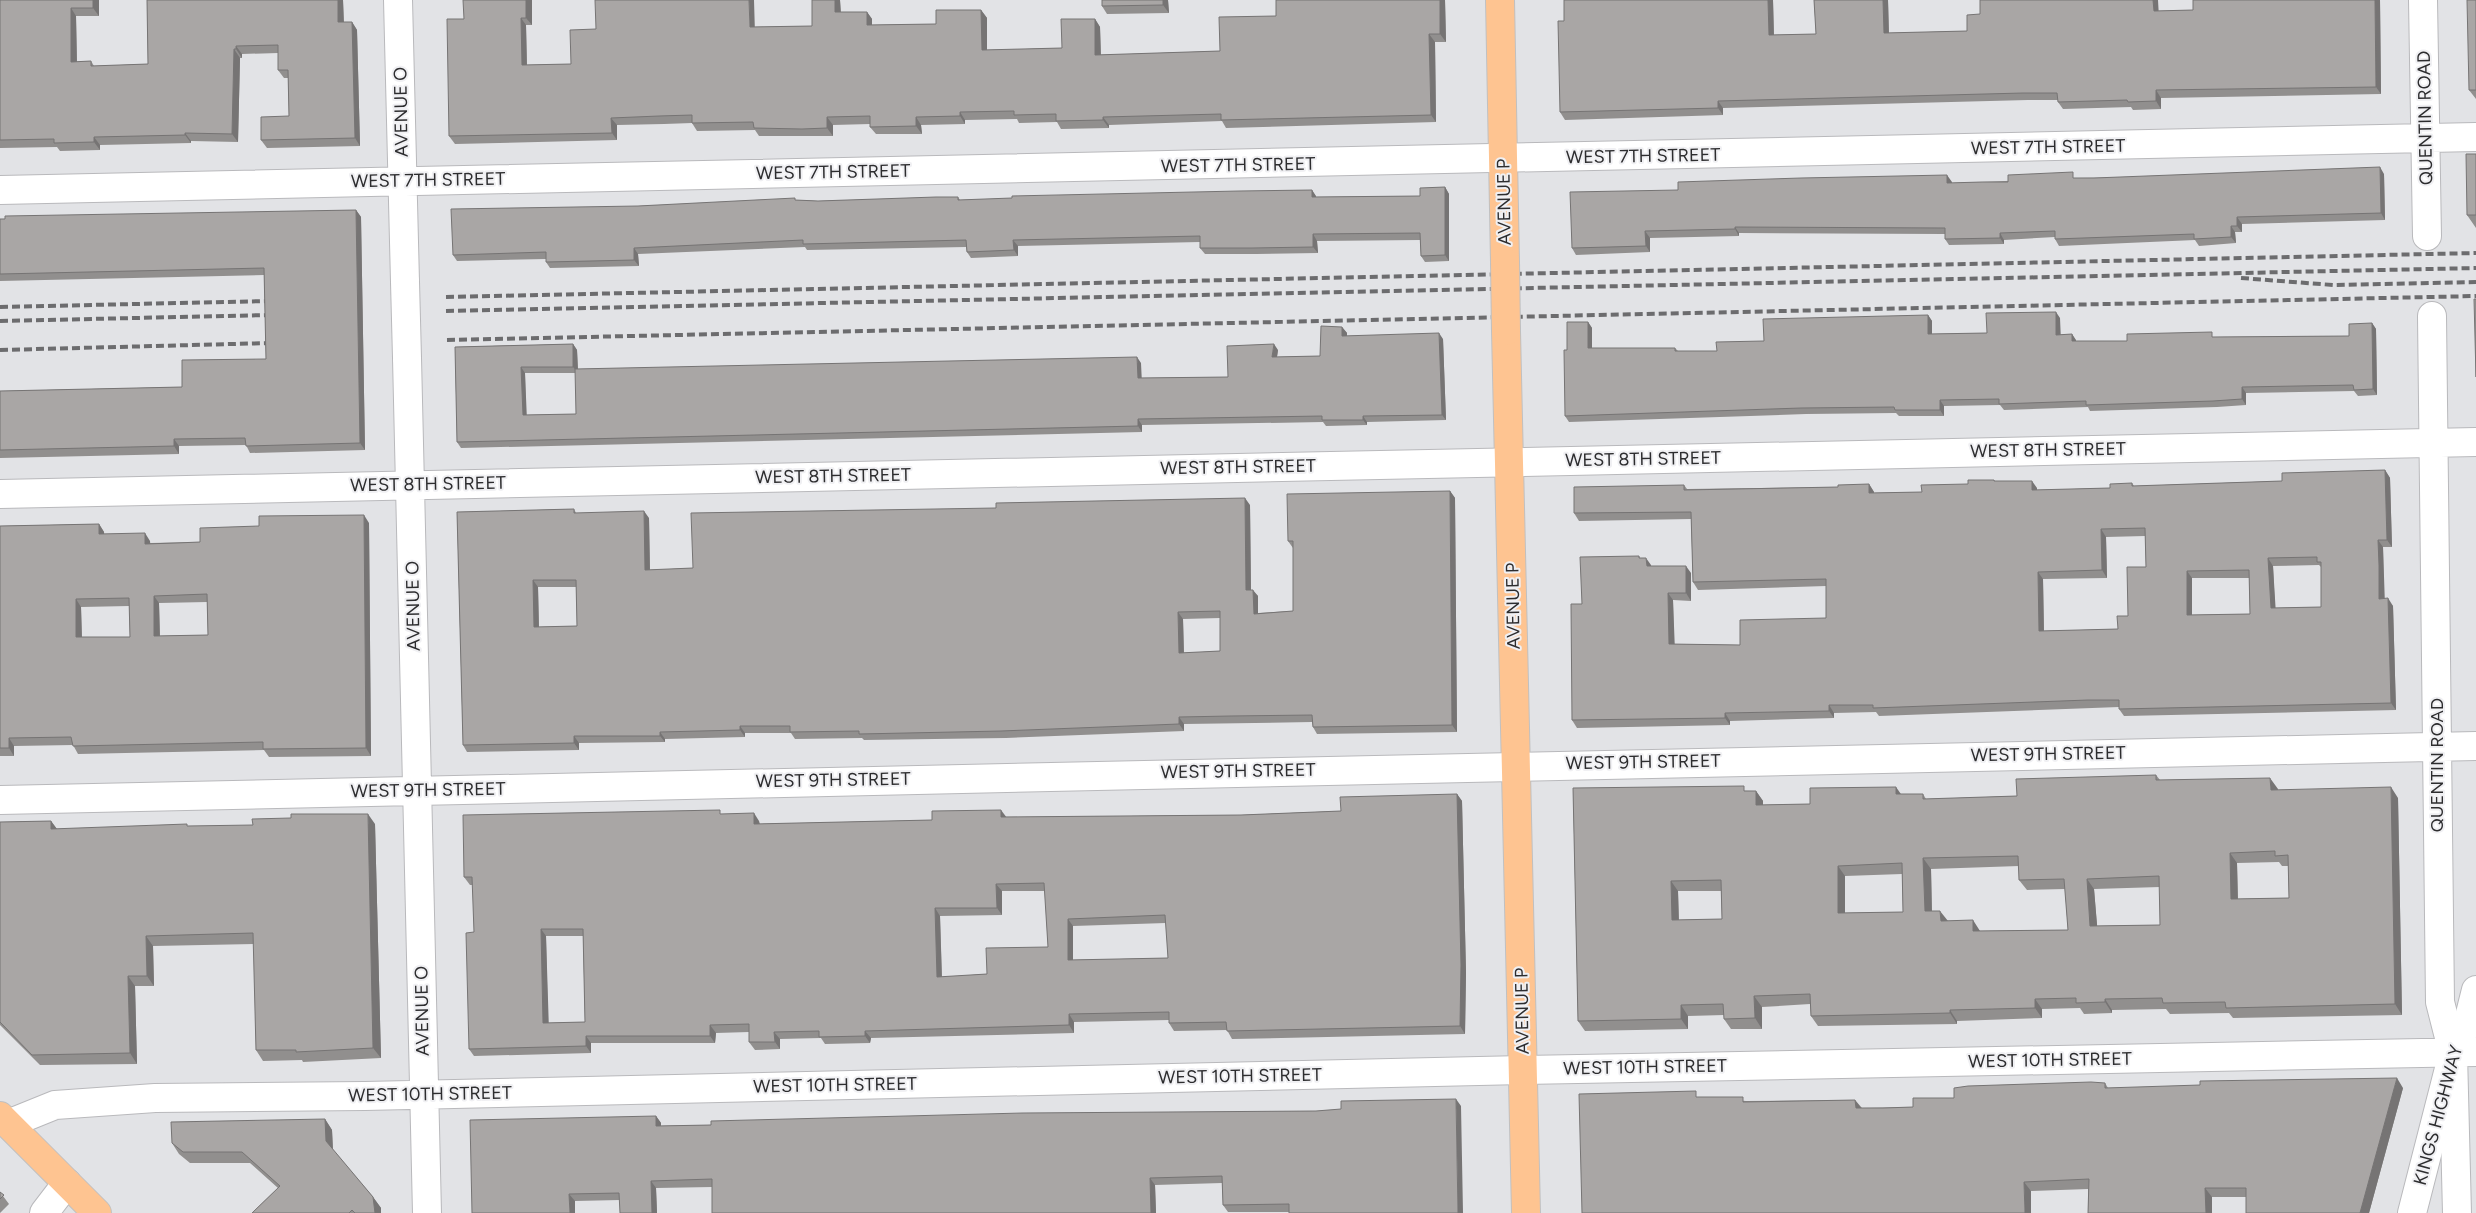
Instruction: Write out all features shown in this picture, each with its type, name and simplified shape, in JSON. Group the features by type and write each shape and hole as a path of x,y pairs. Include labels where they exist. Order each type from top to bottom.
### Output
{"main road":[{"name":"AVENUE P","path":"1500,0 1526,1213"},
{"path":"4,1120 97,1213"}],"street":[{"name":"AVENUE O","path":"398,0 427,1213"},
{"name":"QUENTIN ROAD","path":"2423,0 2427,236"},
{"name":"WEST 7TH STREET","path":"0,190 2476,137"},
{"name":"QUENTIN ROAD","path":"2432,316 2440,1002 2464,1052 2457,1213"},
{"name":"WEST 8TH STREET","path":"0,494 2476,442"},
{"name":"WEST 9TH STREET","path":"0,800 1517,765 2437,745 2476,746"},
{"name":"KINGS HIGHWAY","path":"2412,1213 2464,1052 2468,1022 2476,990"},
{"name":"WEST 10TH STREET","path":"4,1120 55,1105 137,1099 2464,1052"},
{"path":"44,1213 67,1183"}],"building":[{"path":"0,0 93,0 93,8 71,8 71,62 91,61 91,66 148,64 147,0 338,0 338,22 352,22 355,138 261,140 261,117 289,116 288,70 278,70 278,45 236,46 236,49 234,49 232,134 185,133 185,135 94,137 94,142 54,143 54,139 0,140"},
{"path":"463,0 526,0 526,18 521,18 522,65 571,64 570,30 596,29 595,0 749,0 750,27 812,26 812,0 835,0 835,12 867,12 867,25 936,24 936,10 981,10 982,50 1062,48 1061,19 1095,19 1095,55 1220,51 1219,17 1276,16 1276,0 1440,0 1440,34 1429,34 1431,115 1221,120 1221,114 1103,117 1103,120 1056,121 1056,114 1014,115 1014,111 960,112 960,116 916,117 916,126 870,127 870,116 827,117 827,128 802,129 754,128 753,122 692,123 692,115 611,118 612,133 449,136 447,19 464,19"},
{"path":"1102,0 1163,0 1163,5 1102,6"},
{"path":"1564,0 1768,0 1769,35 1816,34 1814,0 1883,0 1884,33 1967,31 1967,15 1980,14 1980,0 2153,0 2154,11 2193,10 2193,0 2375,0 2376,87 2156,90 2156,101 2128,102 2127,100 2058,102 2057,93 2023,93 1718,101 1718,108 1560,112 1558,21 1564,21"},
{"path":"2467,0 2476,0 2476,90 2469,90"},
{"path":"2466,154 2476,154 2476,215 2467,215"},
{"path":"2380,167 2381,213 2237,217 2237,226 2231,226 2231,237 2194,239 2194,234 2055,239 2055,231 2000,233 2000,238 1945,239 1945,228 1735,227 1735,229 1645,231 1646,246 1572,248 1570,192 1678,190 1678,182 1801,178 1947,175 1947,183 2008,182 2008,175 2073,172 2073,178 2094,178"},
{"path":"1445,187 1445,255 1421,256 1420,233 1313,234 1313,247 1200,248 1200,236 1013,240 1014,250 967,252 966,240 803,244 803,240 634,248 634,260 546,262 546,252 453,255 451,209 638,206 795,198 795,200 818,201 958,197 958,200 1012,198 1012,196 1312,190 1312,197 1420,196 1420,188"},
{"path":"356,210 360,443 246,446 245,438 174,439 174,446 0,450 0,391 182,387 182,360 266,359 264,268 0,274 0,219 5,219 5,216"},
{"path":"2474,299 2476,299 2476,377"},
{"path":"2056,312 2056,335 2072,334 2072,341 2127,341 2127,334 2212,332 2212,337 2349,336 2349,324 2372,323 2373,389 2354,390 2353,385 2242,387 2242,399 2213,401 2086,405 2086,401 1999,404 1999,399 1940,400 1940,410 1895,410 1894,407 1801,408 1565,416 1564,350 1567,350 1567,322 1588,322 1588,348 1675,348 1675,351 1717,351 1716,342 1764,341 1763,319 1928,315 1928,334 1987,333 1986,313"},
{"path":"1321,326 1342,327 1342,336 1439,333 1442,415 1363,416 1363,420 1322,420 1322,416 1138,419 1138,426 457,442 455,347 573,344 573,367 521,367 523,415 576,414 575,369 1137,357 1138,378 1228,377 1227,346 1274,344 1272,357 1320,356"},
{"path":"2385,470 2387,540 2378,540 2379,599 2388,598 2391,703 2119,709 2119,700 1873,708 1873,705 1829,705 1829,711 1725,713 1725,718 1572,720 1571,604 1582,604 1580,557 1639,556 1639,558 1646,558 1647,566 1686,566 1686,593 1668,593 1669,644 1740,645 1740,620 1826,618 1826,579 1693,582 1691,512 1574,513 1574,487 1684,485 1684,490 1838,487 1838,485 1869,484 1869,493 1922,492 1921,485 1968,484 1968,480 1994,480 2032,481 2032,490 2110,488 2110,484 2132,483 2132,486 2282,481 2282,473","holes":["2145,528 2146,567 2127,567 2128,616 2117,616 2118,629 2039,631 2038,572 2102,570 2101,529","2317,557 2317,562 2321,562 2321,607 2271,608 2268,558","2249,570 2250,614 2187,615 2187,571"]},
{"path":"1450,491 1452,725 1313,727 1312,715 1179,717 1179,724 859,734 859,731 790,732 790,726 740,726 740,730 660,732 660,736 574,736 574,743 463,745 457,512 574,509 574,513 644,511 645,570 693,568 691,513 996,508 996,503 1245,498 1246,590 1253,590 1254,614 1293,611 1293,541 1288,541 1287,494","holes":["533,580 576,580 577,626 534,627","1220,611 1220,651 1179,653 1178,612"]},
{"path":"364,515 366,748 263,749 263,742 73,746 71,737 9,738 9,748 0,748 0,526 99,524 99,534 145,533 145,544 176,543 200,542 200,528 259,526 259,516","holes":["207,594 208,635 154,636 154,596","129,598 130,637 76,637 76,599"]},
{"path":"2156,775 2156,780 2270,778 2271,790 2391,787 2395,1004 2226,1008 2225,1002 2163,1003 2162,998 2105,999 2105,1002 2076,1003 2076,998 2035,999 2035,1008 1950,1010 1950,1013 1811,1016 1810,994 1754,996 1755,1018 1724,1019 1723,1004 1681,1005 1681,1019 1578,1021 1573,788 1744,786 1744,791 1756,791 1756,805 1810,804 1810,788 1896,787 1896,794 1923,794 1923,799 2017,796 2016,779","holes":["2275,851 2275,856 2288,855 2289,898 2231,899 2230,853","2018,856 2019,880 2064,879 2068,930 1973,931 1973,920 1941,921 1940,911 1925,911 1923,858","1902,863 1903,912 1838,913 1838,866","2159,876 2160,925 2090,926 2087,879","1721,880 1722,919 1672,920 1671,881"]},
{"path":"1457,794 1461,965 1460,1026 1227,1031 1226,1022 1169,1023 1169,1012 1069,1014 1069,1025 865,1031 865,1036 819,1037 819,1031 774,1032 775,1042 749,1042 749,1024 710,1025 710,1036 586,1036 586,1046 469,1049 466,933 474,932 472,877 464,877 463,815 720,810 720,814 754,813 754,824 932,820 932,811 1001,810 1001,817 1241,815 1341,811 1340,797","holes":["1044,883 1048,947 986,948 987,974 937,977 935,908 997,908 996,884","1165,915 1168,958 1068,960 1068,919","541,929 583,929 585,1022 543,1023"]},
{"path":"291,814 368,814 373,1048 296,1052 296,1050 256,1050 253,933 146,936 147,976 128,976 130,1053 32,1055 0,1022 0,822 51,821 51,829 187,824 187,826 253,825 252,819 291,818"},
{"path":"2397,1078 2360,1213 2246,1213 2246,1188 2205,1188 2206,1213 2088,1213 2089,1179 2024,1182 2025,1213 1582,1213 1579,1094 1696,1091 1696,1097 1743,1097 1743,1102 1855,1100 1856,1108 1883,1108 1913,1107 1913,1098 1954,1098 1954,1088 1968,1086 2091,1082 2105,1083 2105,1088 2200,1085 2200,1081"},
{"path":"1456,1099 1458,1213 1289,1213 1289,1204 1223,1205 1222,1176 1150,1178 1151,1213 712,1213 712,1179 651,1181 652,1213 620,1213 619,1193 569,1194 570,1213 472,1213 470,1120 656,1116 656,1126 711,1125 711,1121 1023,1113 1316,1111 1341,1109 1341,1101"},
{"path":"325,1119 326,1141 373,1197 375,1213 355,1213 352,1210 349,1213 252,1213 280,1186 242,1152 183,1152 172,1143 171,1122"}],"railway":[{"path":"446,297 2476,253"},
{"path":"446,311 2476,268"},
{"path":"2241,278 2333,285 2476,282"},
{"path":"447,340 2476,296"},
{"path":"0,307 270,301"},
{"path":"0,321 270,315"},
{"path":"0,350 271,343"}]}
